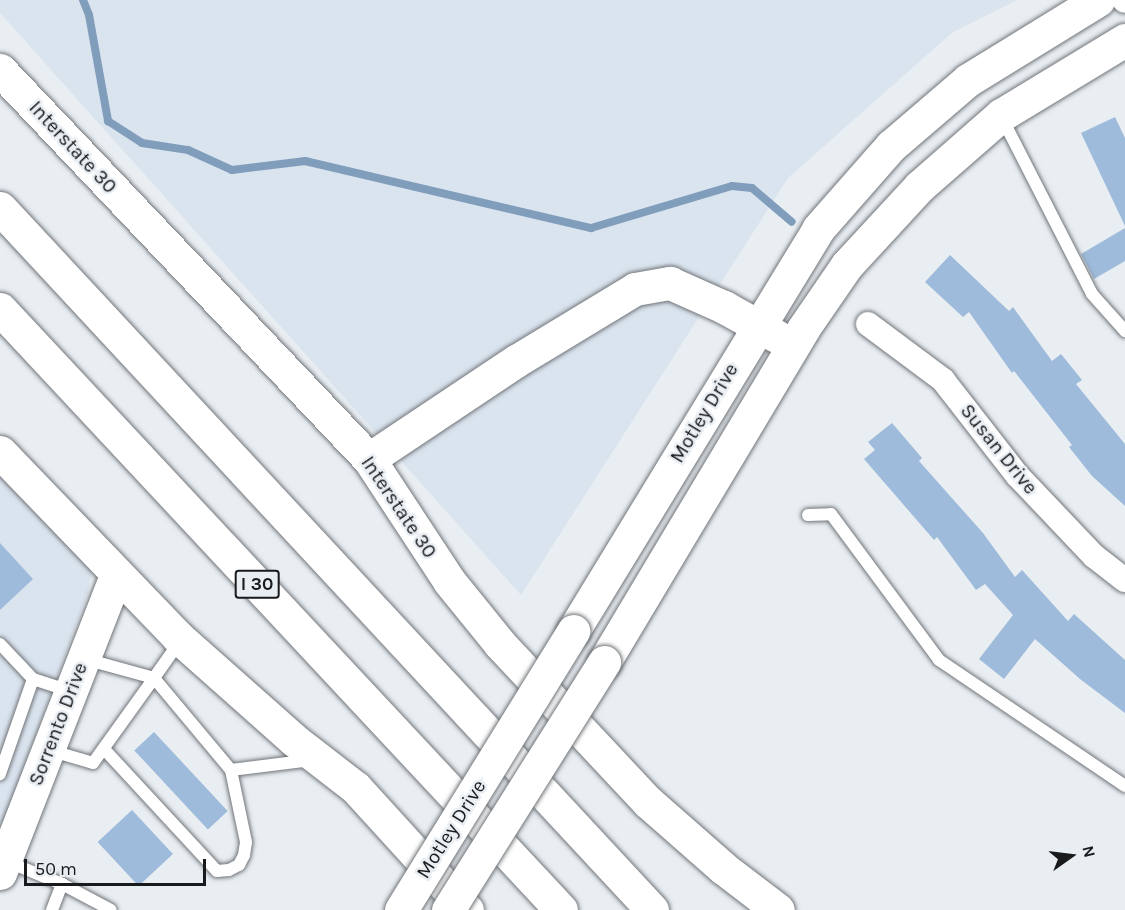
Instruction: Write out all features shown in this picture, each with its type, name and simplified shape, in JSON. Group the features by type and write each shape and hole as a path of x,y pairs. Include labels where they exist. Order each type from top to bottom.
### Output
{"main road":[{"name":"Motley Drive","path":"401,910 573,631 757,325 818,229 891,146 968,80 1098,0"},
{"name":"Motley Drive","path":"448,910 604,662 793,346 847,265 920,186 1001,115 1125,40"},
{"name":"Interstate 30","path":"0,70 369,459 449,581 500,644 648,802 723,868 778,910"},
{"path":"0,208 652,910"},
{"path":"369,459 555,337 635,289 669,283 757,325 793,346"},
{"name":"I 30","path":"0,309 561,910"},
{"path":"0,452 181,640 356,788 467,910"},
{"name":"Sorrento Drive","path":"3,859 116,574"}],"street":[{"name":"Susan Drive","path":"868,324 943,380 1017,475 1094,556 1125,580"}],"lane":[{"path":"1001,115 1092,294 1125,331"},
{"path":"808,515 831,514 939,660 1125,786"},
{"path":"48,750 93,763 181,640"},
{"path":"0,644 33,680 71,691"},
{"path":"83,658 154,678 231,770 246,842 239,865 229,870 218,871 104,749"},
{"path":"0,774 33,680"},
{"path":"231,770 319,759"},
{"path":"3,859 62,884 111,910"},
{"path":"52,910 62,884"}],"shaded area":[{"path":"0,0 1017,0 953,32 788,178 521,595 0,13"},
{"path":"0,467 88,559 91,573 88,593 0,831"}],"building":[{"path":"1115,117 1125,138 1125,226 1081,133"},
{"path":"1125,228 1125,261 1094,279 1081,254"},
{"path":"950,255 1009,311 1013,307 1052,361 1061,354 1082,380 1076,384 1125,444 1125,506 1092,476 1069,447 1072,445 1014,371 1012,373 969,312 963,317 925,282"},
{"path":"892,423 922,458 919,461 983,533 1015,577 1022,570 1068,621 1074,614 1125,660 1125,713 1080,679 1035,639 1004,679 979,659 1013,615 985,584 976,590 937,537 934,540 864,459 875,450 868,442"},
{"path":"0,543 33,579 0,610"},
{"path":"154,732 228,811 208,829 134,750"},
{"path":"132,810 173,854 139,886 98,842"}],"waterway":[{"path":"83,0 89,15 108,121 142,143 188,150 232,170 305,161 591,228 732,186 752,188 792,222"}]}
